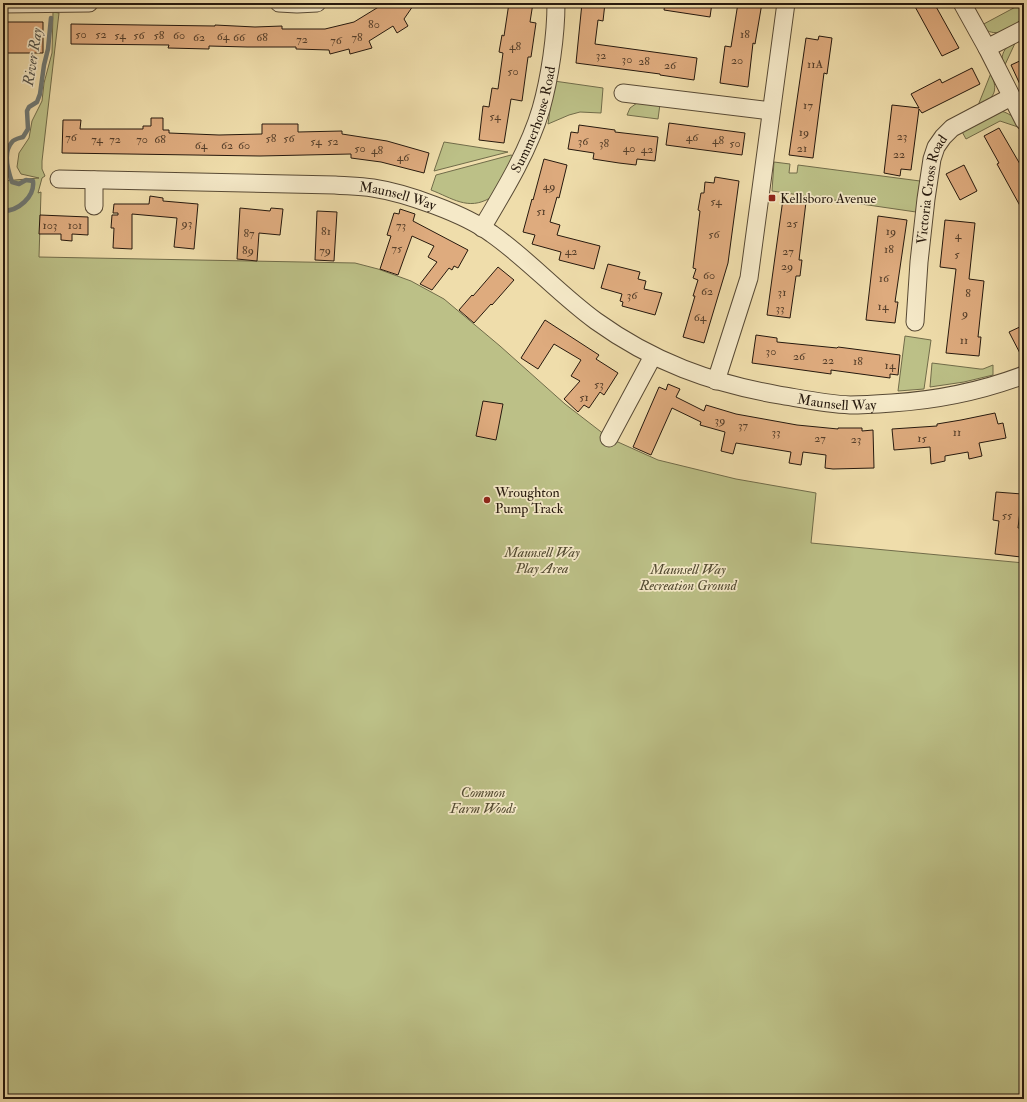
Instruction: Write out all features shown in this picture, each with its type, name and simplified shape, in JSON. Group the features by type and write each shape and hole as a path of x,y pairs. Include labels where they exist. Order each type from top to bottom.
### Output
{"street":[{"path":"3,4 89,3"},
{"path":"279,3 317,3"},
{"name":"Summerhouse Road","path":"482,228 503,193 516,167 541,109 552,49 556,18 556,3"},
{"path":"716,381 750,278 786,3"},
{"path":"962,3 987,48 1024,121"},
{"path":"987,48 1024,29"},
{"path":"623,93 771,111"},
{"name":"Victoria Cross Road","path":"915,322 919,262 926,199 932,159 936,147 952,128 1011,97"},
{"name":"Maunsell Way","path":"59,179 305,184 372,188 426,203 451,213 491,233 526,260 569,300 588,315 653,356 682,370 716,381 756,391 820,402 851,405 926,401 979,390 1024,375"},
{"path":"94,180 94,206"},
{"path":"609,438 653,356"}],"green space":[{"path":"1023,3 1024,20 1021,23 995,33 980,26"},
{"path":"53,12 59,13 42,161 42,169 45,176 42,178 38,193 41,192 39,257 355,263 378,269 411,281 444,299 500,346 565,404 609,438 658,460 736,479 816,493 811,543 1024,563 1024,1099 3,1099 3,181 39,178 21,174 17,167 19,153 29,138 32,121 42,101 44,83 52,53"},
{"path":"1017,39 1003,69 1002,59 1004,51"},
{"path":"991,73 995,90 987,101 977,108"},
{"path":"554,81 603,88 601,113 580,112 548,124"},
{"path":"637,103 660,104 658,119 627,115 630,108"},
{"path":"1001,111 1013,117 1021,128 1000,121 966,139 960,128"},
{"path":"444,142 508,152 434,171"},
{"path":"511,155 516,157 490,198 482,202 460,202 431,190 436,175"},
{"path":"774,162 790,164 789,173 797,173 798,165 920,181 916,212 772,191"},
{"path":"905,336 931,340 924,389 898,391"},
{"path":"932,363 980,369 993,365 993,375 964,382 930,387"}],"building":[{"path":"385,3 415,3 404,19 408,26 397,33 393,26 369,41 372,48 350,54 349,49 330,54 329,50 296,49 296,47 209,46 209,49 168,48 169,45 71,44 71,24 215,25 255,27 282,26 282,29 325,29 354,22"},
{"path":"509,3 533,3 530,22 536,23 531,57 528,57 522,101 511,99 504,143 479,140 483,106 489,107 492,88 498,89 503,53 499,52 502,35 504,36"},
{"path":"582,3 605,3 603,21 598,20 595,44 697,58 694,80 576,63"},
{"path":"665,3 712,3 710,17 664,10"},
{"path":"738,3 762,3 755,44 753,43 748,87 720,83 725,46 731,47"},
{"path":"913,3 934,3 959,48 942,56"},
{"path":"5,22 43,22 43,53 6,53"},
{"path":"819,36 832,38 827,74 824,73 813,158 789,155 806,38 818,40"},
{"path":"1024,59 1024,93 1011,65"},
{"path":"972,68 980,84 922,113 919,109 911,170 901,169 900,176 884,173 892,105 919,108 911,94 940,79 942,83"},
{"path":"151,118 163,118 163,130 169,130 169,133 219,135 262,134 262,124 298,124 298,132 342,131 342,134 387,141 429,153 424,173 381,162 351,158 351,154 260,156 62,153 63,120 81,120 80,129 143,129 143,126 151,126"},
{"path":"669,123 745,133 742,155 666,145"},
{"path":"579,125 615,130 615,132 658,137 655,161 637,159 636,165 619,163 593,159 594,153 568,149 571,132 578,133"},
{"path":"999,128 1024,171 1024,213 997,164 999,163 984,136"},
{"path":"544,159 567,165 559,198 557,197 550,222 560,225 557,235 600,246 594,269 559,260 561,252 532,244 535,235 523,232"},
{"path":"964,165 977,191 960,200 946,174"},
{"path":"715,177 739,181 728,263 704,343 683,337 698,280 693,278 696,269 693,268 701,193 704,193 705,182 714,183"},
{"path":"150,196 163,198 163,201 198,204 194,249 174,247 177,218 132,214 132,249 113,248 114,228 111,228 112,215 118,215 118,213 113,213 114,204 149,204"},
{"path":"783,199 806,202 799,260 802,260 800,276 796,276 790,318 767,315"},
{"path":"240,208 270,211 271,208 283,209 280,235 259,233 257,261 237,259"},
{"path":"400,209 415,214 413,221 468,250 458,268 454,266 452,270 449,268 432,290 420,284 437,262 428,257 434,246 412,236 398,275 380,269 391,236 387,235 394,213 399,214"},
{"path":"317,211 337,212 334,261 315,260"},
{"path":"40,215 88,217 88,235 72,234 72,241 61,240 61,234 39,234"},
{"path":"878,216 907,220 895,302 898,302 895,323 866,320"},
{"path":"945,220 975,223 969,279 984,281 978,337 981,337 979,356 946,353 956,269 940,267"},
{"path":"608,264 640,272 638,279 646,281 644,289 662,293 655,315 622,306 623,302 620,301 622,294 601,288"},
{"path":"498,267 514,280 474,323 459,310"},
{"path":"545,320 599,355 596,359 618,373 604,395 600,392 589,408 584,405 578,412 564,399 580,381 571,376 581,360 554,344 538,369 521,358"},
{"path":"1024,325 1024,361 1009,332"},
{"path":"756,335 777,338 777,342 838,347 900,355 898,375 890,374 890,378 831,370 831,374 752,363"},
{"path":"668,384 680,389 676,397 704,411 706,405 736,414 797,425 838,429 862,428 862,431 873,430 874,468 825,468 826,455 803,452 801,465 789,463 791,452 736,443 733,454 721,451 725,432 700,425 701,422 672,408 651,455 633,447 659,387 666,390"},
{"path":"483,401 503,404 496,440 476,436"},
{"path":"995,413 998,424 1003,423 1006,438 979,443 982,456 969,459 968,452 945,456 945,461 931,464 930,447 894,450 892,429 937,426 937,424"},
{"path":"996,492 1022,494 1018,528 1024,528 1021,557 995,554 999,521 993,520"}],"waterway":[{"name":"River Ray","path":"3,211 20,206 28,198 33,187 33,181 26,180 19,184 12,182 9,173 7,156 9,146 12,142 23,137 28,129 27,111 29,107 37,102 40,94 48,49 51,18"}],"place":[{"name":"Kellsboro Avenue","path":"772,198"},
{"name":"Wroughton Pump Track","path":"487,500"}],"park label":[{"name":"Maunsell Way Play Area","path":"542,560"},
{"name":"Maunsell Way Recreation Ground","path":"688,578"},
{"name":"Common Farm Woods","path":"483,800"}]}
